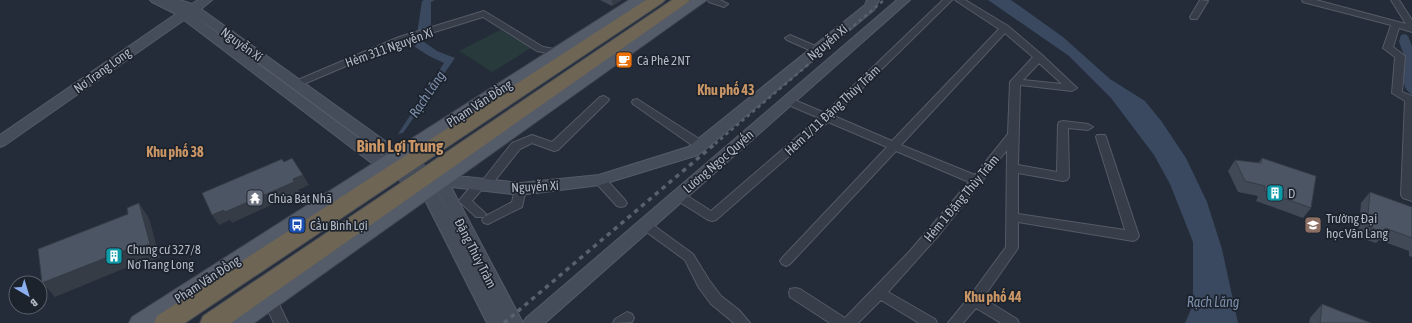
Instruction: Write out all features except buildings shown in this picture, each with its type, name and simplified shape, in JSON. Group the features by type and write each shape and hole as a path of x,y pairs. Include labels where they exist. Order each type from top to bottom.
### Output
{"highway":[{"name":"Phạm Văn Đồng","path":"212,323 266,294 521,83 656,0"},
{"name":"Phạm Văn Đồng","path":"166,323 278,249 413,173 682,0"}],"main road":[{"name":"Phạm Văn Đồng","path":"521,83 557,52 638,0"},
{"name":"Phạm Văn Đồng","path":"139,323 413,173 700,0"},
{"name":"Phạm Văn Đồng","path":"150,323 238,267 278,249"},
{"name":"Phạm Văn Đồng","path":"222,323 266,294"},
{"name":"Phạm Văn Đồng","path":"238,323 266,294"}],"street":[{"path":"145,40 146,35 163,17 163,14 148,5 146,0"},
{"name":"Nguyễn Xí","path":"156,0 177,9 187,11 413,173 483,185 520,189 600,180 693,151 870,7 873,0"},
{"name":"Nguyễn Xí","path":"168,0 187,11 296,84 413,173"},
{"name":"Nơ Trang Long","path":"0,142 187,11 206,0"},
{"path":"712,0 724,4"},
{"name":"Lương Ngọc Quyến","path":"532,323 904,0"},
{"name":"Hẻm 1/11 Đặng Thùy Trâm","path":"679,196 712,217 827,117 948,0"},
{"path":"959,0 977,9 1005,28 1072,88 1015,82"},
{"path":"1306,0 1412,28"},
{"path":"1395,0 1412,28"},
{"path":"1194,17 1204,1"},
{"name":"Hẻm 311 Nguyễn Xí","path":"296,84 402,39 484,14 540,49 557,52"},
{"path":"1396,24 1388,48 1400,56 1397,93 1410,99 1410,196"},
{"path":"786,261 1005,28"},
{"path":"790,38 817,50"},
{"path":"955,323 975,300 1012,248 1012,168 1015,82 1039,58"},
{"path":"520,189 518,204 484,217 465,201 483,185 516,146 532,139 554,147 604,99"},
{"path":"788,101 977,181"},
{"path":"637,102 700,145"},
{"path":"1012,168 1063,177 1063,124 1088,128"},
{"name":"Hẻm 1 Đặng Thùy Trâm","path":"849,323 880,293 977,181 1014,134"},
{"path":"1012,218 1133,236 1101,137"},
{"name":"Đặng Thùy Trâm","path":"413,173 492,321"},
{"name":"Đặng Thùy Trâm","path":"413,173 514,323"},
{"path":"600,180 621,203"},
{"path":"645,225 689,257 704,284 716,300 743,323"},
{"path":"795,292 841,323"},
{"path":"880,293 930,323"},
{"path":"266,294 281,323"},
{"path":"975,300 1012,323"}],"shaded area":[{"path":"500,30 531,48 492,72 459,51"}],"water":[{"path":"435,0 431,2 431,24 424,42 437,51 455,58 403,133 398,134 444,63 415,47 422,1"},
{"name":"Rạch Lăng","path":"988,0 1011,0 1063,37 1110,79 1145,101 1162,122 1186,158 1207,202 1222,249 1238,323 1185,323 1193,305 1193,242 1170,184 1154,155 1111,98 1069,56"},
{"path":"1405,34 1408,36 1412,46 1412,95 1405,87 1405,62 1399,41 1401,35"}],"railway":[{"path":"715,144 884,0"},
{"path":"504,323 716,143"}],"place":[{"name":"Cà Phê 2NT","path":"624,60"},
{"name":"D","path":"1275,193"},
{"name":"Chùa Bát Nhã","path":"255,198"},
{"name":"Cầu Bình Lợi","path":"297,225"},
{"name":"Trường Đại học Văn Lang","path":"1313,225"},
{"name":"Chung cư 327/8 Nơ Trang Long","path":"114,256"}],"district":[{"name":"Khu phố 43","path":"726,90"},
{"name":"Bình Lợi Trung","path":"400,146"},
{"name":"Khu phố 38","path":"175,152"},
{"name":"Khu phố 44","path":"993,297"}]}
